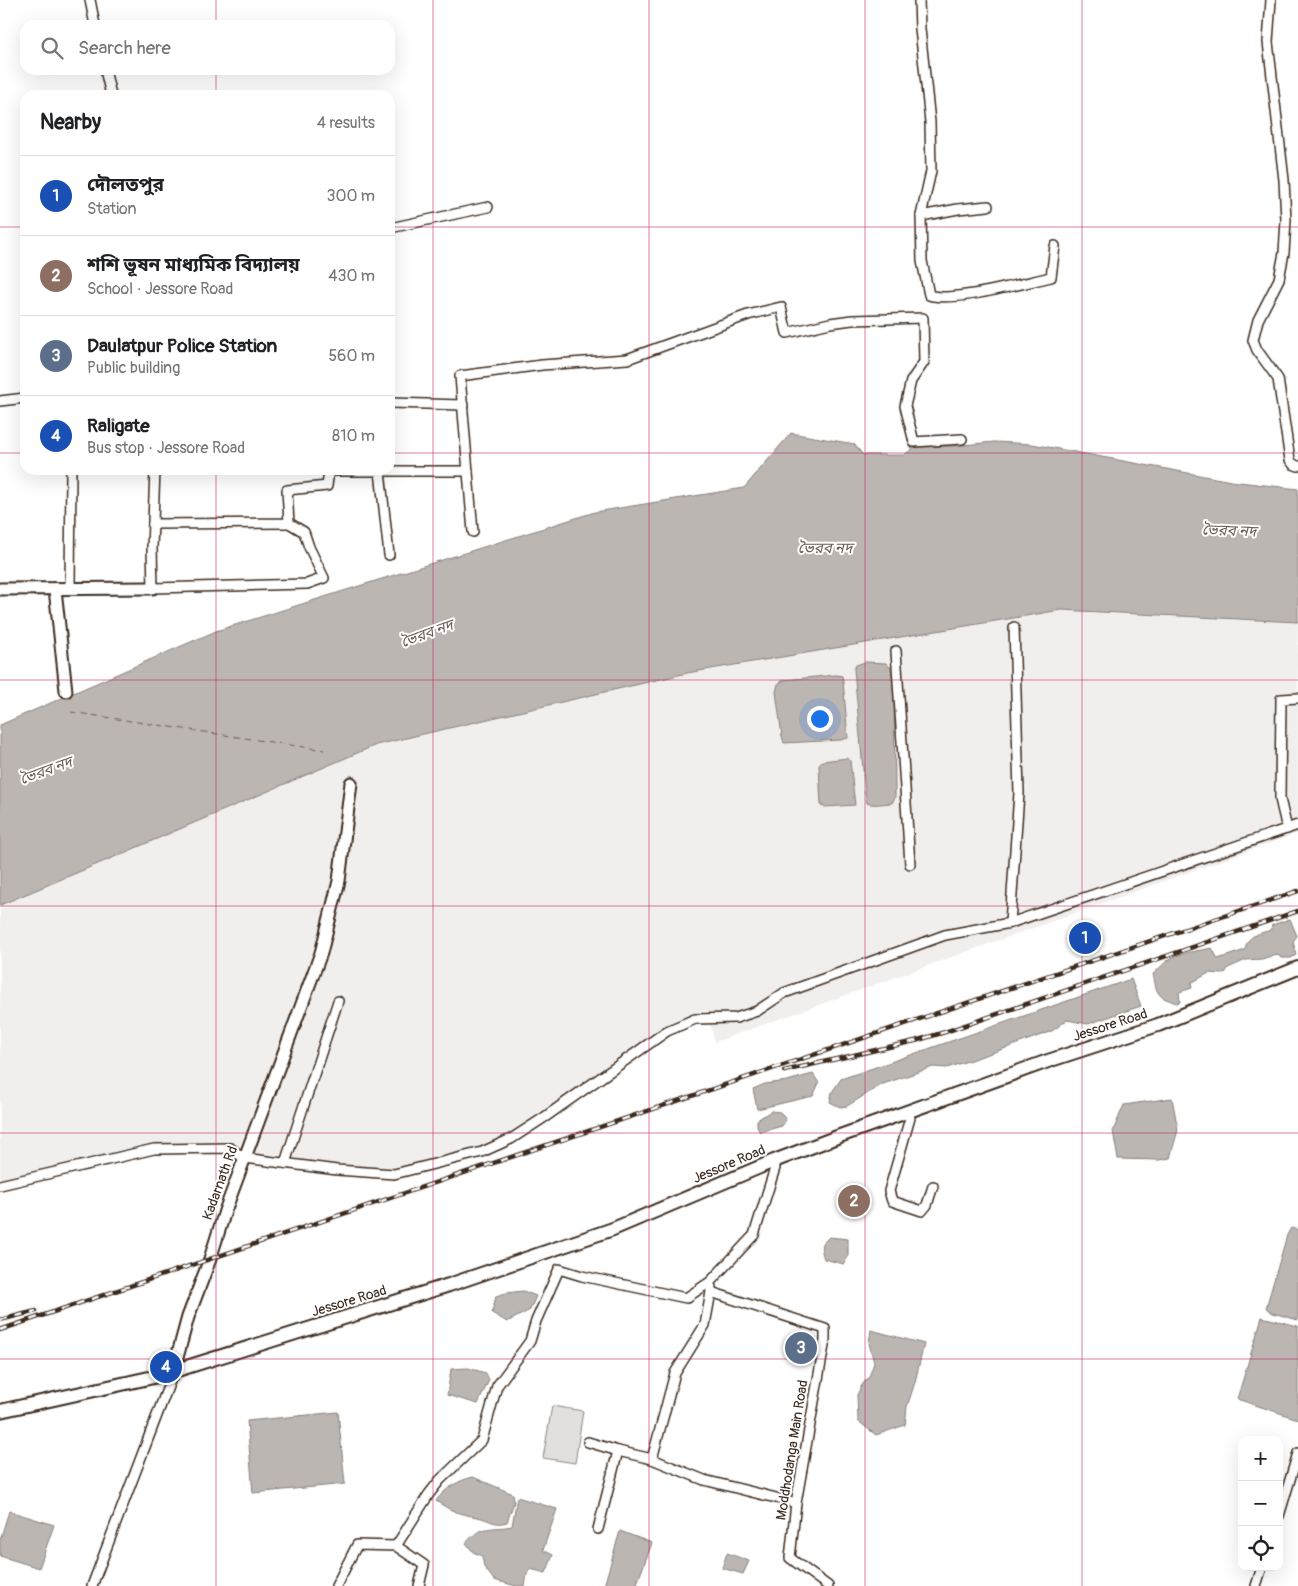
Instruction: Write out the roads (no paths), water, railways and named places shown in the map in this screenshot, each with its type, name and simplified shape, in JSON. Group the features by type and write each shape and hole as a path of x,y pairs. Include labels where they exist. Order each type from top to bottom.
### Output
{"highway":[{"name":"Jessore Road","path":"171,1374 449,1285 613,1229 774,1161 1048,1061 1158,1025 1298,968"},
{"name":"Jessore Road","path":"0,1411 171,1374 208,1368 492,1278 612,1237 841,1142 1058,1064 1160,1030 1298,977"}],"main road":[{"path":"0,590 153,588"},
{"path":"55,589 66,691"},
{"name":"Kadarnath Rd","path":"171,1374 188,1318 210,1259 224,1211 320,953 339,881 351,783"}],"street":[{"path":"90,0 95,20"},
{"path":"919,0 920,29 930,122 930,171 921,216 922,261 928,295 944,297 983,292 1051,278 1055,246"},
{"path":"1271,0 1268,42 1283,170 1286,220 1284,253 1279,279 1258,320 1253,340 1257,350 1278,379 1290,460 1298,466"},
{"path":"106,75 109,90"},
{"path":"921,216 988,206"},
{"path":"395,227 488,207"},
{"path":"473,532 460,376 542,365 627,359 748,315 781,307 787,333 852,320 923,318 924,362 911,381 905,406 914,442 962,439"},
{"path":"0,401 20,399"},
{"path":"395,403 463,405"},
{"path":"395,471 468,471"},
{"path":"70,589 71,475"},
{"path":"153,524 289,523 304,532 308,547 324,578 307,584 153,588 153,524 155,475"},
{"path":"289,523 288,490 327,486 328,475"},
{"path":"380,475 388,555"},
{"path":"1010,923 1019,793 1014,627"},
{"path":"896,651 910,864"},
{"path":"1287,829 1280,799 1281,699 1298,698"},
{"path":"0,1185 154,1149 230,1148 244,1158 337,1170 394,1174 482,1152 511,1139 545,1118 667,1031 695,1019 736,1018 757,1011 784,993 945,935 1010,923 1298,825"},
{"path":"284,1163 338,1001"},
{"path":"910,1118 889,1191 892,1201 922,1211 927,1205 933,1186"},
{"path":"396,1546 428,1494 482,1440 497,1386 530,1341 536,1321 559,1269 582,1276 686,1298 710,1282 754,1235 775,1168"},
{"path":"652,1459 674,1373 705,1325 711,1292 710,1282"},
{"name":"Moddhodanga Main Road","path":"711,1292 825,1329 825,1340 796,1502 790,1558 828,1586"},
{"name":"Kadarnath Rd","path":"95,1585 171,1374"},
{"path":"588,1442 652,1459 704,1480 796,1502"},
{"path":"598,1528 618,1451"},
{"path":"1283,1503 1298,1453"},
{"path":"336,1586 357,1545 396,1546 424,1566 419,1586"},
{"path":"1256,1586 1261,1571"}],"water":[{"name":"ভৈরব নদ","path":"791,433 854,444 863,455 904,455 915,447 994,442 1032,444 1231,481 1298,489 1298,622 1061,610 687,673 376,745 0,905 0,725 216,631 595,512 744,488"},
{"path":"865,662 886,663 891,668 894,687 895,797 892,803 867,803 854,669 856,665"},
{"path":"842,676 843,681 848,738 784,743 776,692 778,684 784,680"},
{"path":"848,758 850,761 855,805 821,806 819,765 822,761"},
{"path":"1290,919 1297,936 1293,941 1296,955 1291,958 1281,958 1277,954 1262,959 1246,960 1228,968 1226,972 1221,974 1209,973 1191,983 1192,988 1179,992 1180,1002 1178,1003 1164,998 1159,993 1153,974 1173,957 1212,948 1218,959 1245,950 1251,938 1271,930 1272,925"},
{"path":"1131,979 1141,1006 1088,1024 1067,1020 1052,1031 1009,1047 947,1068 933,1067 883,1084 847,1106 840,1107 830,1102 832,1092 841,1079"},
{"path":"813,1074 819,1083 813,1096 757,1109 753,1089 765,1084 787,1081"},
{"path":"1172,1098 1178,1130 1170,1158 1159,1160 1118,1159 1113,1131 1124,1105"},
{"path":"771,1111 780,1112 786,1120 782,1126 760,1132 757,1127 757,1120"},
{"path":"1291,1228 1298,1230 1298,1320 1273,1313 1266,1308 1287,1235"},
{"path":"829,1237 848,1239 848,1256 844,1264 824,1259 822,1252 823,1243"},
{"path":"523,1291 536,1296 530,1310 507,1322 492,1313 496,1296"},
{"path":"1262,1317 1298,1326 1298,1419 1237,1399"},
{"path":"871,1330 924,1344 907,1407 905,1425 876,1435 858,1421 857,1395 869,1377 874,1363 869,1343"},
{"path":"468,1368 486,1373 489,1380 478,1404 447,1395 451,1369"},
{"path":"338,1412 345,1484 253,1493 247,1421"},
{"path":"473,1477 513,1494 514,1502 507,1522 495,1523 460,1513 436,1501 452,1486 462,1480"},
{"path":"517,1497 557,1509 543,1550 553,1555 546,1573 530,1569 525,1586 516,1586 494,1580 484,1567 482,1556 473,1552 466,1543 482,1530 512,1526"},
{"path":"9,1511 54,1525 39,1568 0,1556 0,1540"},
{"path":"620,1531 652,1543 636,1586 604,1586"},
{"path":"727,1553 749,1561 743,1574 722,1568"}],"railway":[{"path":"0,1330 1298,891"},
{"path":"784,1071 915,1041 945,1032 1298,911"},
{"path":"0,1320 36,1311"}],"place":[{"name":"দৌলতপুর","path":"1085,938"},
{"name":"শশি ভূষন মাধ্যমিক বিদ্যালয়","path":"854,1201"},
{"name":"Daulatpur Police Station","path":"801,1348"},
{"name":"Raligate","path":"166,1367"}]}
